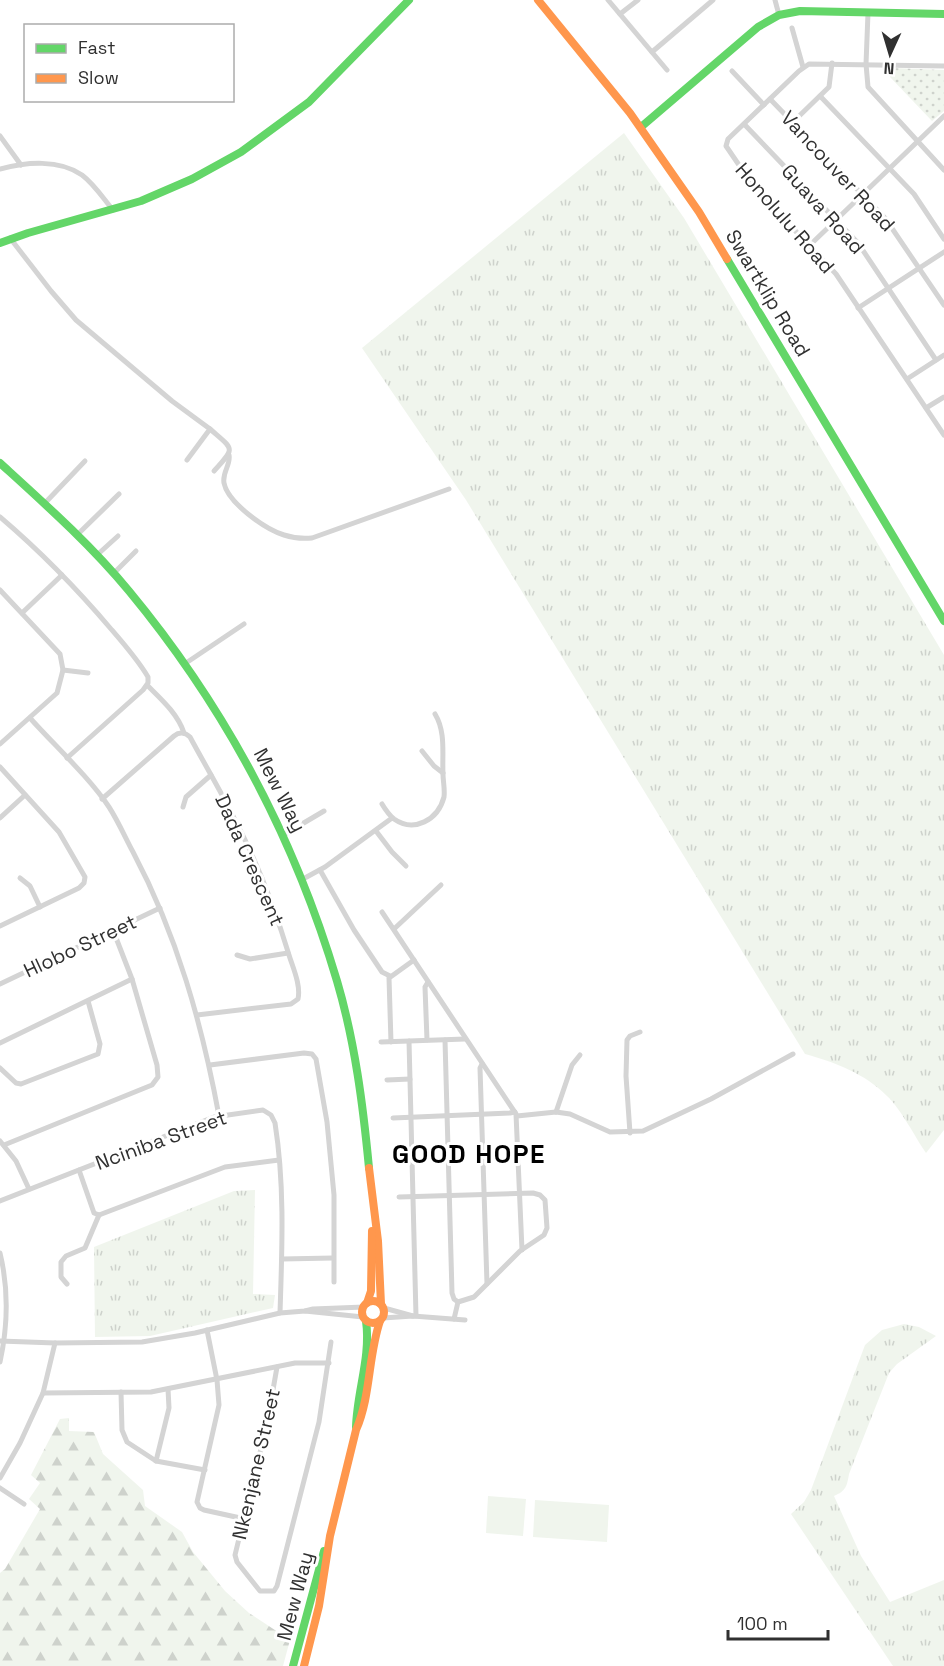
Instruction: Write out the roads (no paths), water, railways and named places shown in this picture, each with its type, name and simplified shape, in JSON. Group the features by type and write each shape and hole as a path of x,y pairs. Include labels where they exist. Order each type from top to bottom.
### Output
{"main road":[{"path":"0,243 10,238 113,210 157,195 190,180 250,147 309,102 409,0"},
{"name":"Swartklip Road","path":"538,0 641,127 717,239 944,621"},
{"path":"641,127 758,27 779,15 800,11 944,14"},
{"name":"Mew Way","path":"0,463 45,503 114,573 159,626 204,689 247,759 285,834 325,939 349,1028 364,1118 377,1232 380,1266 378,1297 382,1306 382,1320 375,1336 362,1416 356,1430 330,1536 319,1606 302,1666"},
{"name":"Mew Way","path":"356,1430 356,1414 368,1342 365,1305 371,1291 371,1215 373,1210"},
{"path":"365,1305 374,1301 382,1306"},
{"path":"365,1319 373,1324 382,1320"},
{"name":"Mew Way","path":"293,1666 307,1609 330,1536"},
{"path":"302,1666 308,1623 307,1609"}],"street":[{"path":"608,0 667,70"},
{"path":"621,15 638,0"},
{"path":"652,52 713,0"},
{"path":"775,0 779,15"},
{"path":"868,12 866,64 867,84 870,91 944,170"},
{"path":"792,28 803,67 812,63 944,66"},
{"path":"793,122 830,84 832,63"},
{"name":"Honolulu Road","path":"803,67 727,141 727,150 754,187 832,269 944,435"},
{"path":"732,71 764,105"},
{"path":"820,96 914,194 944,239"},
{"name":"Vancouver Road","path":"770,99 885,218 944,305"},
{"path":"810,245 944,116"},
{"name":"Guava Road","path":"744,124 858,243 936,360"},
{"path":"0,136 21,165"},
{"path":"0,169 21,165 56,164 77,172 94,187 113,210"},
{"path":"10,238 76,320 172,401 230,446 230,459 224,479 225,486 248,513 280,534 294,538 312,538 449,489"},
{"path":"858,308 944,252"},
{"path":"907,379 944,355"},
{"path":"926,408 944,397"},
{"path":"187,460 210,429"},
{"path":"214,471 229,455"},
{"path":"45,503 85,461"},
{"path":"77,535 103,507 119,494"},
{"name":"Dada Crescent","path":"0,517 62,575 122,641 147,675 147,685 171,712 184,733 190,736 237,823 259,872 288,953 299,992 296,1002 197,1015"},
{"path":"97,555 118,536"},
{"path":"114,573 136,551"},
{"path":"22,612 62,575"},
{"path":"0,590 60,654 63,670 57,693 0,744"},
{"path":"186,663 244,624"},
{"path":"63,670 88,672"},
{"path":"67,758 147,685"},
{"path":"382,804 392,818 402,823 417,825 432,817 444,797 442,773 444,751 440,723 435,714"},
{"path":"30,718 102,799 120,827 160,908 197,1015 210,1065 219,1116"},
{"path":"102,799 174,736 184,733"},
{"path":"422,752 442,773"},
{"path":"0,767 63,838 85,877 84,883 79,888 0,926"},
{"path":"183,807 186,796 211,775"},
{"path":"0,818 25,795"},
{"path":"285,834 324,811"},
{"path":"303,879 320,870 392,818"},
{"path":"376,831 406,866"},
{"path":"320,870 354,930 382,972 390,976"},
{"path":"20,878 30,886 40,907"},
{"path":"394,929 441,885"},
{"name":"Hlobo Street","path":"0,984 160,908"},
{"path":"382,912 516,1114 522,1250"},
{"path":"29,1189 18,1164 2,1143 152,1085 159,1076 132,979 113,930"},
{"path":"237,955 250,959 288,953"},
{"path":"390,976 414,960"},
{"path":"390,976 391,1042"},
{"path":"0,1043 132,979"},
{"path":"427,1040 425,987 428,982"},
{"path":"0,1068 16,1083 21,1084 98,1054 100,1044 88,1001"},
{"path":"630,1133 626,1076 627,1040 630,1036 640,1032"},
{"path":"381,1042 465,1039"},
{"path":"445,1040 452,1293 458,1302"},
{"path":"409,1041 415,1316"},
{"path":"210,1065 304,1053 314,1056 327,1122 333,1195 334,1282"},
{"path":"393,1118 556,1112 570,1114 610,1132 643,1131 711,1099 793,1054"},
{"path":"556,1112 572,1065 580,1055"},
{"path":"482,1064 480,1068 481,1115 487,1284"},
{"path":"387,1080 410,1079"},
{"name":"Nciniba Street","path":"0,1201 176,1130 219,1116 260,1110 270,1113 275,1123 282,1202 280,1313"},
{"path":"79,1170 94,1212 99,1215 120,1209 225,1167 279,1160"},
{"path":"399,1197 537,1194 546,1201 546,1232 543,1236 522,1250 472,1299 458,1302"},
{"path":"67,1284 61,1276 61,1262 66,1256 85,1248 99,1215"},
{"path":"0,1253 6,1283 7,1313 0,1362"},
{"path":"282,1259 333,1258"},
{"path":"454,1319 458,1302"},
{"path":"2,1341 142,1342 280,1313 365,1305"},
{"path":"382,1306 415,1316"},
{"path":"305,1311 365,1319"},
{"path":"382,1320 415,1316 465,1320"},
{"path":"207,1330 217,1380 218,1412 197,1502 200,1508 245,1520"},
{"name":"Nkenjane Street","path":"277,1367 267,1424 236,1555 237,1562 260,1591 274,1592 319,1422 331,1342"},
{"path":"0,1478 20,1443 43,1393 55,1343"},
{"name":"Nkenjane Street","path":"43,1393 151,1392 295,1363 329,1363"},
{"path":"156,1461 169,1408 168,1389"},
{"path":"121,1392 122,1430 127,1442 156,1461 205,1470"},
{"path":"0,1488 24,1504"}],"district":[{"name":"GOOD HOPE","path":"469,1154"}]}
